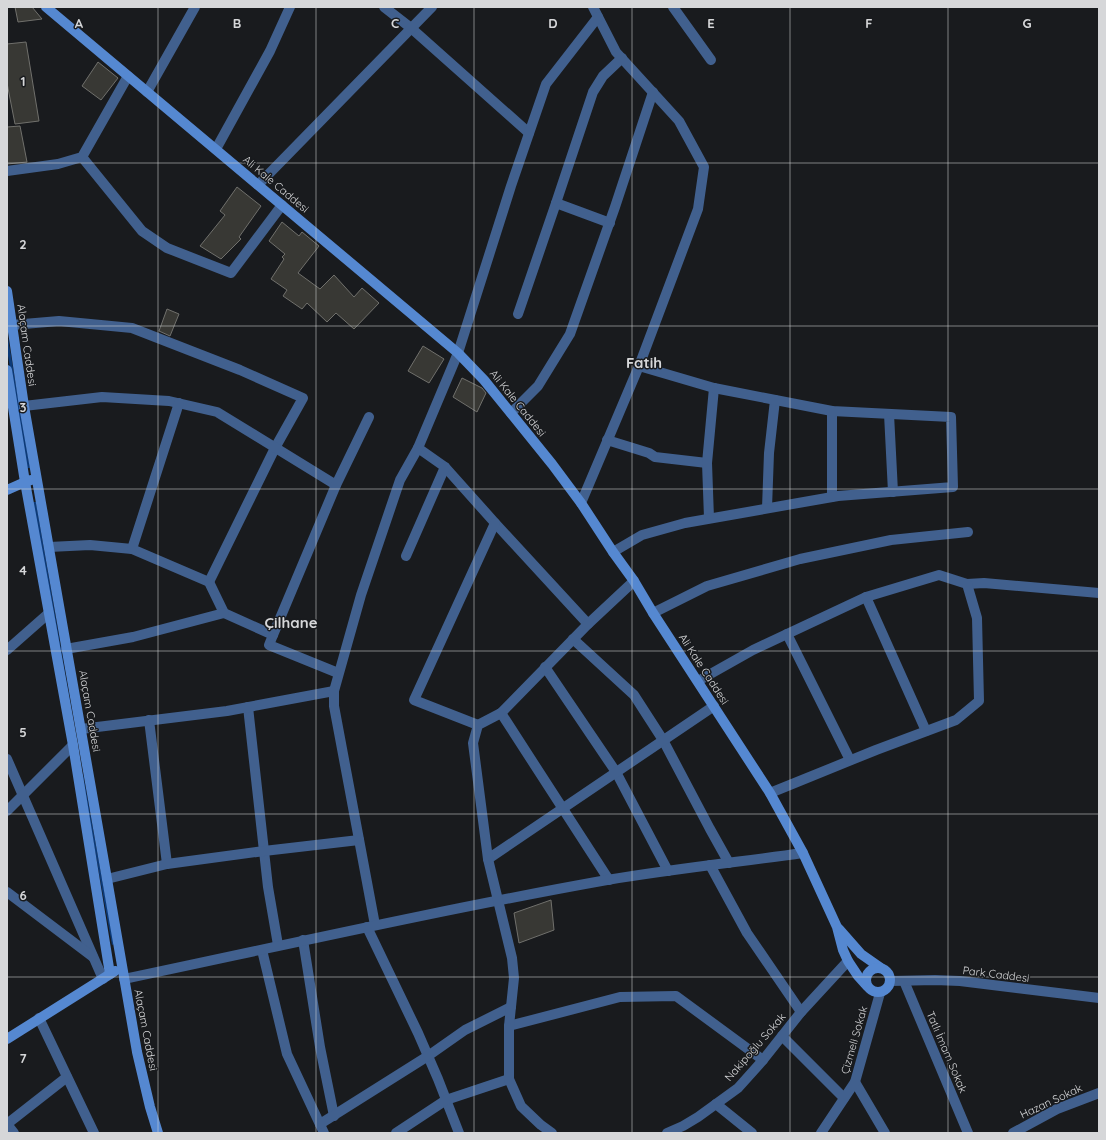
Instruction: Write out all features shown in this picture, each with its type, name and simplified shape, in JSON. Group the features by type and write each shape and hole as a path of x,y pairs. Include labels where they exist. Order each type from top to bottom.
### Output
{"main road":[{"name":"Ali Kale Caddesi","path":"46,7 458,352 484,380 552,464 581,503 634,581 653,613 770,793 803,853 837,927 843,950 848,961 867,986"},
{"name":"Alaçam Caddesi","path":"7,291 9,323 81,729 136,1052 158,1133"},
{"name":"Alaçam Caddesi","path":"7,370 25,482 73,745 107,976"},
{"path":"7,490 25,482 37,479"},
{"name":"Ali Kale Caddesi","path":"837,927 861,954 881,968"},
{"path":"7,1039 122,967"},
{"path":"877,968 881,968 888,973 890,981 887,989 880,993 876,993 872,992 867,986 866,978 870,972 877,968"}],"street":[{"path":"147,92 195,7"},
{"path":"216,149 270,51 290,7"},
{"path":"384,7 411,28 530,133"},
{"path":"258,185 432,7"},
{"path":"581,503 638,366 698,210 704,167 679,121 616,52 593,7"},
{"path":"673,7 711,60"},
{"path":"459,1133 428,1056 371,926 359,840 334,706 334,691 361,595 400,480 418,448 458,352 511,186 546,84 598,17"},
{"path":"518,314 593,92 603,76 622,58"},
{"path":"7,171 58,164 82,157 128,76"},
{"path":"511,413 538,386 570,334 610,223 653,92"},
{"path":"82,157 142,231 167,248 231,274 282,204"},
{"path":"556,203 610,223"},
{"path":"9,323 59,321 132,328 240,370 304,398 276,448 209,582"},
{"path":"613,552 642,535 709,518 832,497 953,487 951,417 832,411 714,388 638,366"},
{"path":"709,518 707,463 714,388"},
{"path":"24,406 102,397 169,400 217,412 336,485"},
{"path":"767,508 769,453 774,400"},
{"path":"132,548 179,403"},
{"path":"832,411 832,497"},
{"path":"889,414 893,492"},
{"path":"338,673 269,645 336,485 369,417"},
{"path":"607,440 649,453 655,457 707,463"},
{"path":"418,448 445,467 588,624"},
{"path":"406,556 445,467"},
{"path":"478,726 414,700 495,523"},
{"path":"653,613 707,586 800,559 891,540 968,532"},
{"path":"48,547 90,545 132,548 209,582 224,613"},
{"path":"698,681 753,650 866,598 939,575 967,584 984,583 1099,593"},
{"path":"552,1133 541,1126 521,1106 509,1079 509,1026 514,978 512,958 488,859 473,743 478,726 501,712 588,624 634,581"},
{"path":"770,793 850,760 956,720 979,701 977,618 967,584"},
{"path":"866,598 926,731"},
{"path":"7,650 49,613"},
{"path":"66,649 133,637 224,613 273,635"},
{"path":"787,634 850,760"},
{"path":"573,639 634,695 663,740 729,863"},
{"path":"545,667 616,772 668,871"},
{"path":"81,729 228,711 334,691"},
{"path":"488,859 714,706"},
{"path":"248,707 268,887 278,945"},
{"path":"501,712 609,880"},
{"path":"149,720 167,864"},
{"path":"7,811 73,745"},
{"path":"7,759 94,958 107,976"},
{"path":"107,879 167,864 359,840"},
{"path":"124,979 371,926 609,880 803,853"},
{"path":"710,866 746,932 801,1012"},
{"path":"7,892 94,958"},
{"path":"303,940 320,1047 334,1116"},
{"path":"262,950 287,1054 322,1129 334,1116 428,1056 465,1030 510,1007"},
{"name":"Nakipoğlu Sokak","path":"667,1133 683,1126 738,1088 763,1060 801,1012 848,961"},
{"name":"Park Caddesi","path":"890,981 960,981 1099,998"},
{"name":"Tatlı İmam Sokak","path":"904,981 968,1133"},
{"name":"Çizmeli Sokak","path":"821,1133 855,1082 880,993"},
{"path":"509,1026 620,997 676,996 763,1060"},
{"path":"39,1018 67,1077 90,1131"},
{"path":"782,1036 844,1098"},
{"path":"14,1133 7,1124 67,1077"},
{"path":"396,1133 446,1100 509,1079"},
{"path":"855,1082 885,1133"},
{"name":"Hazan Sokak","path":"1013,1133 1057,1109 1099,1093"},
{"path":"716,1104 752,1133"}],"shaded area":[{"path":"7,332 30,468 27,468 7,350"},
{"path":"33,502 36,502 74,725 72,725"},
{"path":"81,774 83,774 114,944 112,945"}],"building":[{"path":"15,7 32,7 42,19 18,22"},
{"path":"26,42 39,121 15,124 7,83 7,44"},
{"path":"98,62 118,78 101,100 82,86"},
{"path":"20,126 27,162 7,164 7,127"},
{"path":"237,187 261,206 239,237 241,239 221,259 200,246 225,215 220,211"},
{"path":"282,222 299,236 302,232 319,246 298,273 320,289 334,275 354,297 362,288 379,303 354,329 336,313 327,322 307,303 302,309 283,296 287,290 271,279 284,259 282,257 285,254 269,241"},
{"path":"167,309 179,314 170,336 159,331"},
{"path":"423,346 444,359 429,383 408,371"},
{"path":"462,378 482,388 486,393 477,412 453,397"},
{"path":"551,900 554,930 519,943 514,913"}],"district":[{"name":"Fatih","path":"644,363"},
{"name":"Çilhane","path":"291,623"}]}
